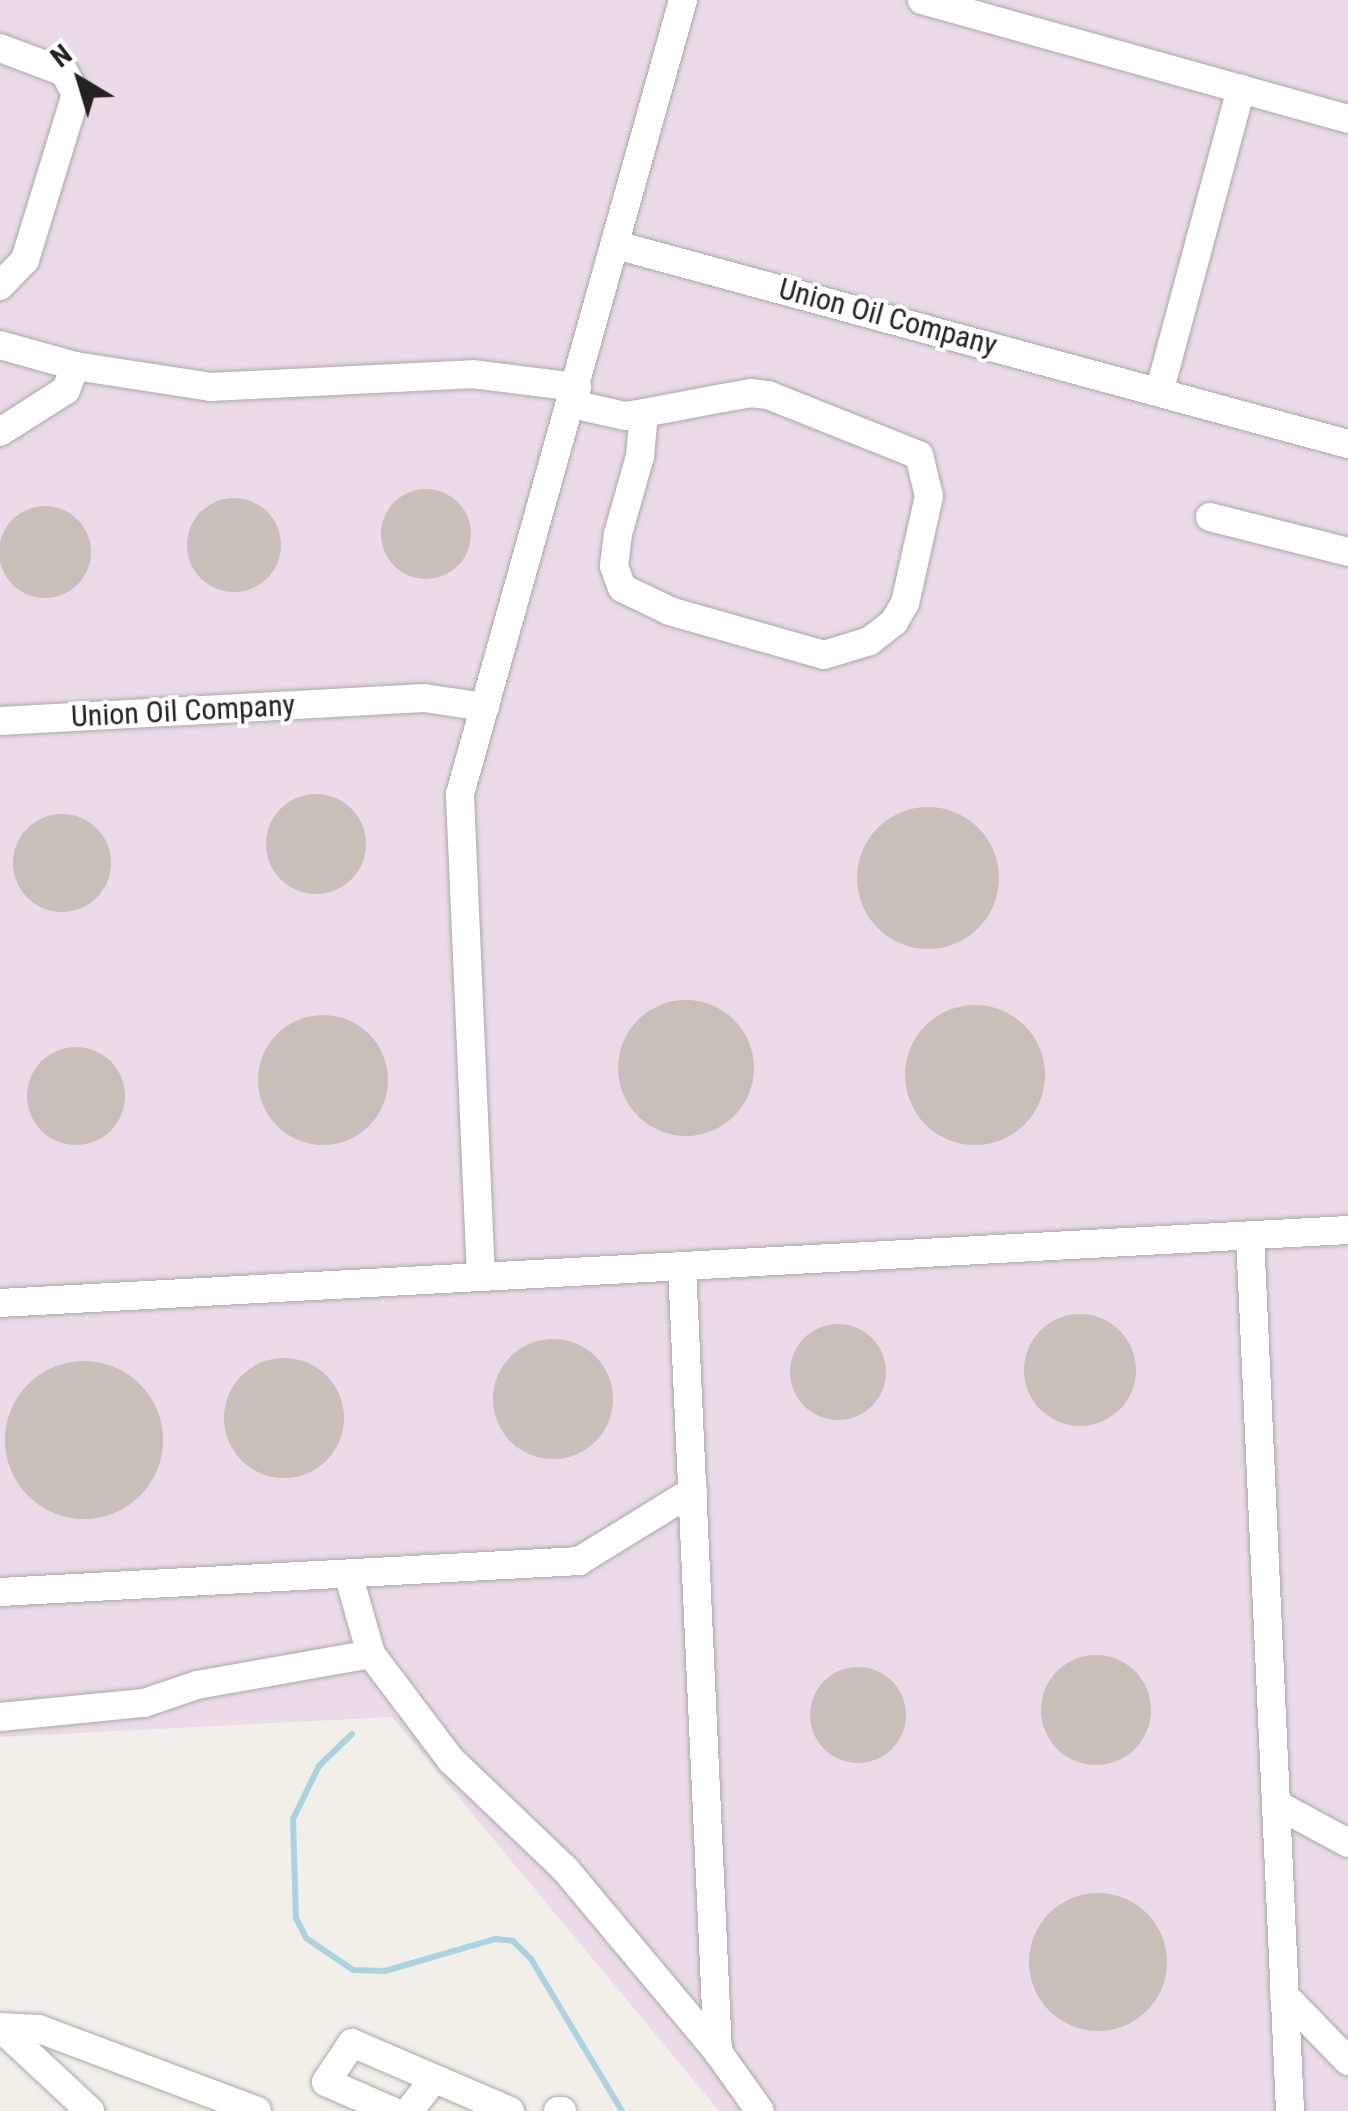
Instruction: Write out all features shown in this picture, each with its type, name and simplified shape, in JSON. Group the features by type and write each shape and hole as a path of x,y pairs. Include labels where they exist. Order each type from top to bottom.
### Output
{"street":[{"path":"480,1277 460,794 575,396 683,0"},
{"path":"922,0 958,4 1348,119"},
{"path":"0,48 64,72 76,94 26,260 0,286"},
{"path":"1160,389 1241,89"},
{"name":"Union Oil Company","path":"616,245 1160,389 1348,444"},
{"path":"0,346 74,366 210,386 472,374 575,396 625,416 644,412 768,395 919,454 929,496 905,604 894,622 870,641 824,655 670,611 622,588 614,566 618,534 640,456 644,412"},
{"path":"0,432 66,390 74,366"},
{"path":"1210,517 1348,552"},
{"name":"Union Oil Company","path":"0,721 424,698 485,707"},
{"path":"0,1303 1348,1230"},
{"path":"1250,1236 1290,2111"},
{"path":"682,1266 718,2052"},
{"path":"0,1592 350,1577 579,1561 692,1491"},
{"path":"350,1577 371,1654 490,1793 577,1880 718,2052 760,2111"},
{"path":"0,1716 144,1703 197,1685 371,1654"},
{"path":"1276,1804 1348,1842"},
{"path":"1284,1995 1348,2061"},
{"path":"0,2028 90,2111"},
{"path":"0,2028 39,2030 257,2111"},
{"path":"392,2111 326,2082 352,2043 510,2111"},
{"path":"409,2111 434,2078"}],"shaded area":[{"path":"0,0 1348,0 1348,2111 719,2111 392,1717 0,1737"}],"building":[{"path":"426,489 443,492 458,502 468,517 468,551 458,566 443,576 426,579 409,576 394,566 384,551 381,534 384,517 394,502 409,492"},
{"path":"234,498 252,502 267,512 277,527 281,545 277,563 267,578 252,588 234,592 216,588 201,578 191,563 187,545 191,527 201,512 216,502"},
{"path":"45,506 63,509 78,519 88,534 88,570 78,585 63,595 45,598 27,595 12,585 2,570 -1,552 2,534 12,519 27,509"},
{"path":"316,794 335,798 351,809 362,825 366,844 362,863 351,879 335,890 316,894 297,890 281,879 270,863 266,844 270,825 281,809 297,798"},
{"path":"928,807 955,813 978,828 993,851 999,878 993,905 978,928 955,943 928,949 901,943 878,928 863,905 857,878 863,851 878,828 901,813"},
{"path":"62,814 81,818 96,829 107,844 111,863 107,882 96,897 81,908 62,912 43,908 28,897 17,882 13,863 17,844 28,829 43,818"},
{"path":"686,1000 712,1005 734,1020 749,1042 754,1068 749,1094 734,1116 712,1131 686,1136 660,1131 638,1116 623,1094 618,1068 623,1042 638,1020 660,1005"},
{"path":"975,1005 1002,1011 1024,1026 1039,1048 1045,1075 1039,1102 1024,1124 1002,1139 975,1145 948,1139 926,1124 911,1102 905,1075 911,1048 926,1026 948,1011"},
{"path":"323,1015 348,1020 369,1034 383,1055 388,1080 383,1105 369,1126 348,1140 323,1145 298,1140 277,1126 263,1105 258,1080 263,1055 277,1034 298,1020"},
{"path":"76,1047 95,1051 111,1061 121,1077 125,1096 121,1115 111,1131 95,1141 76,1145 57,1141 41,1131 31,1115 27,1096 31,1077 41,1061 57,1051"},
{"path":"1080,1314 1101,1318 1120,1330 1132,1349 1136,1370 1132,1391 1120,1410 1101,1422 1080,1426 1059,1422 1040,1410 1028,1391 1024,1370 1028,1349 1040,1330 1059,1318"},
{"path":"838,1324 857,1327 872,1338 883,1353 883,1391 872,1406 857,1417 838,1420 819,1417 804,1406 793,1391 790,1372 793,1353 804,1338 819,1327"},
{"path":"553,1339 576,1344 595,1357 608,1376 613,1399 608,1422 595,1441 576,1454 553,1459 530,1454 511,1441 498,1422 493,1399 498,1376 511,1357 530,1344"},
{"path":"284,1358 307,1363 326,1376 339,1395 344,1418 339,1441 326,1460 307,1473 284,1478 261,1473 242,1460 229,1441 224,1418 229,1395 242,1376 261,1363"},
{"path":"84,1361 114,1367 140,1384 157,1410 163,1440 157,1470 140,1496 114,1513 84,1519 54,1513 28,1496 11,1470 5,1440 11,1410 28,1384 54,1367"},
{"path":"1096,1655 1117,1659 1135,1671 1147,1689 1151,1710 1147,1731 1135,1749 1117,1761 1096,1765 1075,1761 1057,1749 1045,1731 1041,1710 1045,1689 1057,1671 1075,1659"},
{"path":"858,1667 877,1670 892,1681 903,1696 903,1734 892,1749 877,1760 858,1763 839,1760 824,1749 813,1734 810,1715 813,1696 824,1681 839,1670"},
{"path":"1098,1893 1124,1898 1147,1913 1162,1936 1167,1962 1162,1988 1147,2011 1124,2026 1098,2031 1072,2026 1049,2011 1034,1988 1029,1962 1034,1936 1049,1913 1072,1898"}],"waterway":[{"path":"352,1734 319,1766 293,1819 296,1918 306,1938 353,1970 385,1971 495,1939 513,1941 531,1959 622,2111"}]}
